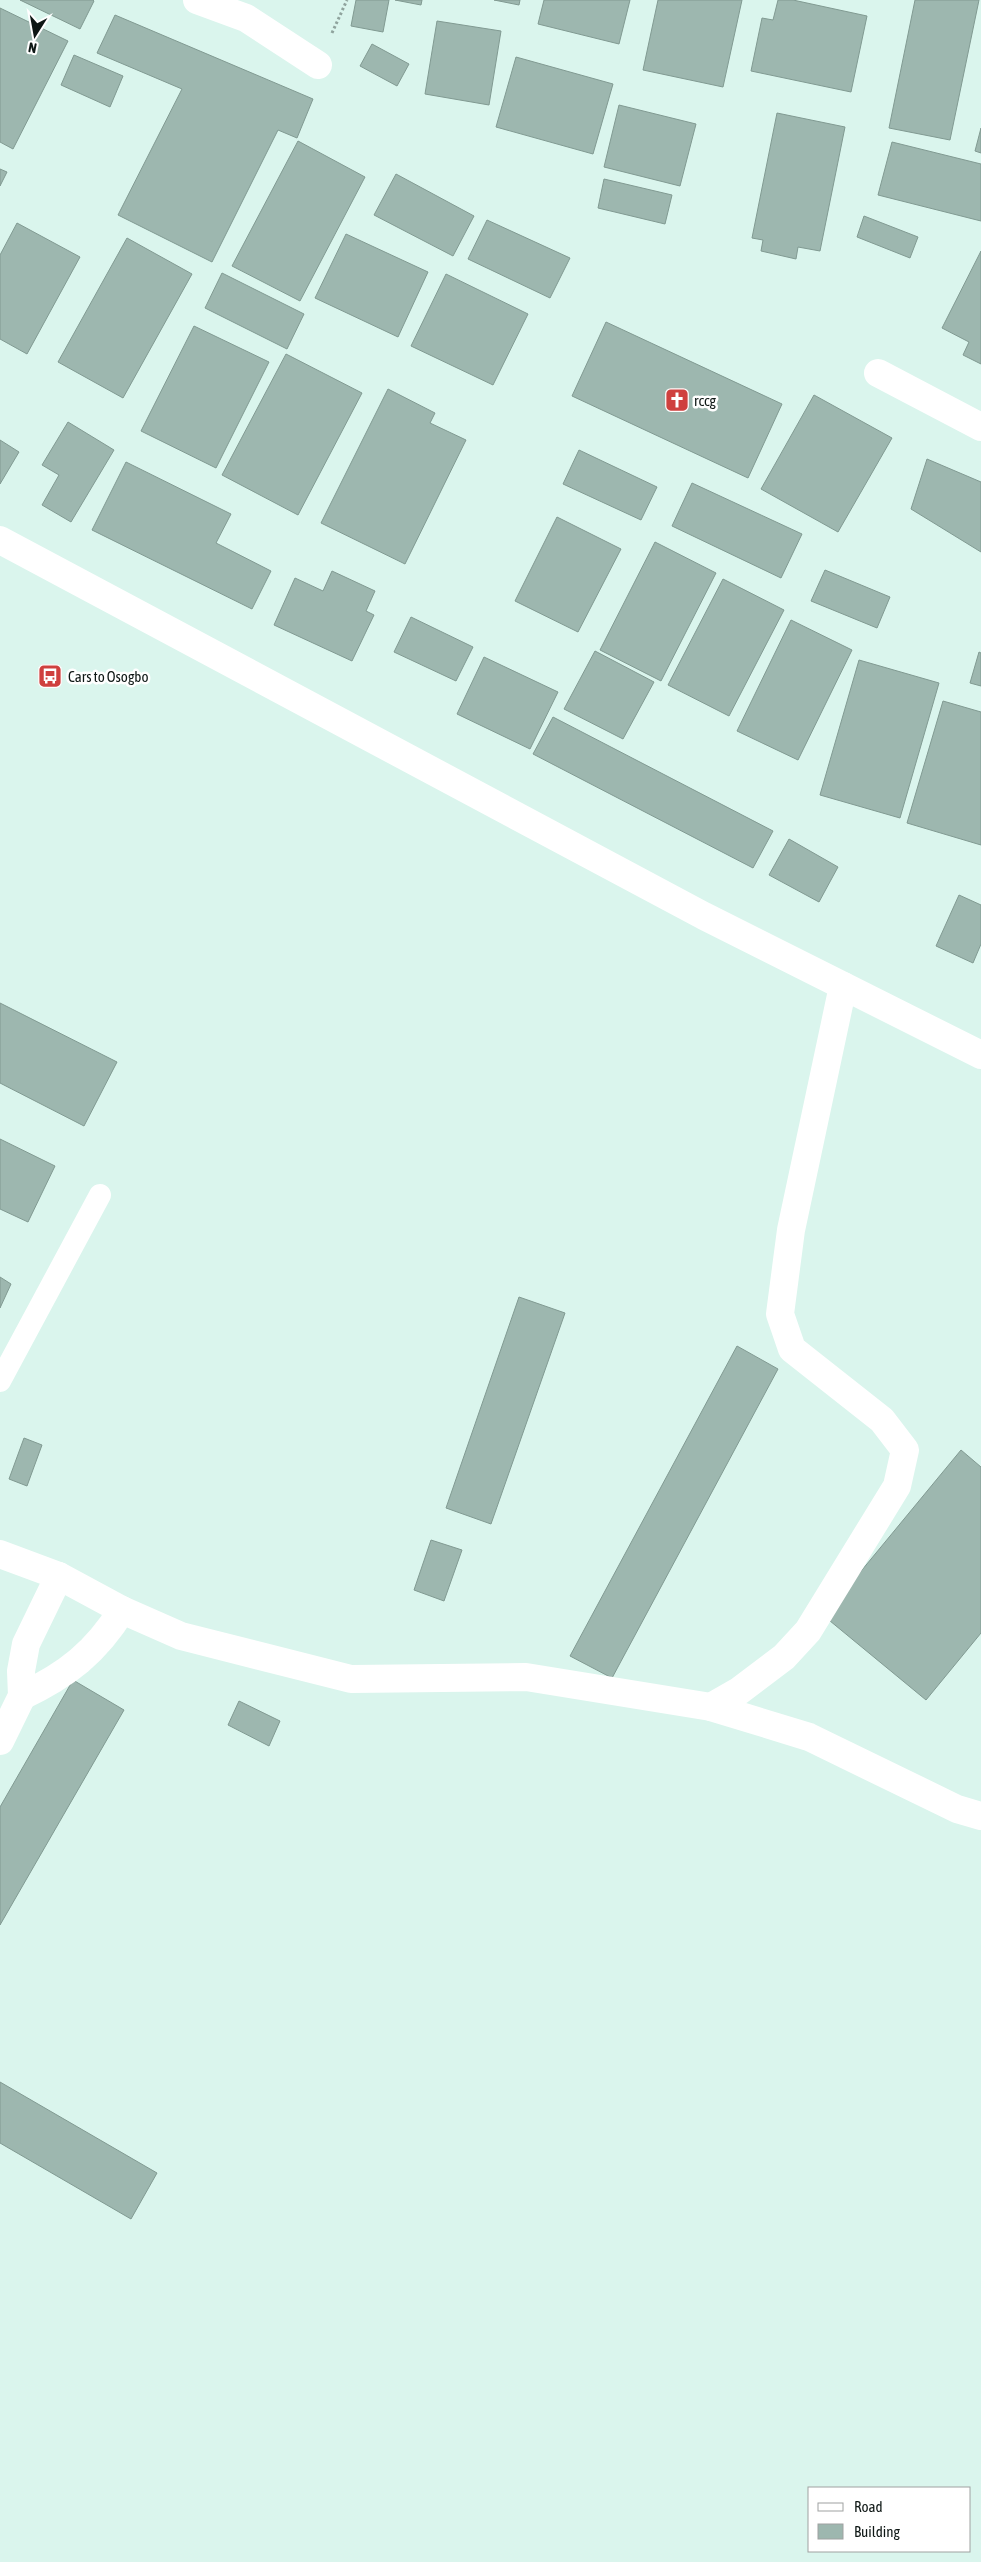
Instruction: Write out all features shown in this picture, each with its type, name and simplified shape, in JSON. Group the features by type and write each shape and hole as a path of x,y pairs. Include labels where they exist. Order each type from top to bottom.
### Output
{"street":[{"path":"197,0 246,18 318,65"},
{"path":"878,373 981,427"},
{"path":"0,540 695,912 981,1055"},
{"path":"711,1707 739,1691 784,1657 808,1631 897,1486 904,1450 882,1420 792,1350 780,1314 791,1230 843,986"},
{"path":"0,1554 59,1576 122,1610 181,1636 351,1679 526,1678 711,1707 809,1737 957,1809 981,1816"},
{"path":"0,1741 22,1696 21,1671 26,1644 59,1576"},
{"path":"22,1696 46,1684 82,1660 107,1635 122,1610"}],"lane":[{"path":"0,1381 100,1195"}],"building":[{"path":"20,0 93,0 94,1 80,29"},
{"path":"356,0 389,0 383,32 351,26"},
{"path":"395,0 422,0 421,5"},
{"path":"494,0 520,0 519,5"},
{"path":"544,0 630,0 619,44 538,24"},
{"path":"658,0 742,0 723,87 643,70"},
{"path":"778,0 793,0 867,16 851,92 751,71 762,18 773,20"},
{"path":"915,0 979,0 950,140 889,128"},
{"path":"0,8 68,41 13,149 0,142"},
{"path":"115,15 313,99 297,138 278,130 212,262 118,215 182,89 97,53"},
{"path":"437,21 501,31 489,105 425,94"},
{"path":"372,44 409,64 397,86 360,66"},
{"path":"74,55 123,76 110,107 61,85"},
{"path":"516,57 613,84 593,154 496,127"},
{"path":"619,105 696,124 680,186 604,167"},
{"path":"777,113 845,127 820,251 798,247 796,259 761,251 763,240 752,238"},
{"path":"981,128 981,153 975,151"},
{"path":"298,141 365,177 300,301 232,266"},
{"path":"892,142 981,164 981,221 878,195"},
{"path":"0,169 7,172 0,186"},
{"path":"396,174 474,216 453,256 374,215"},
{"path":"604,179 672,195 665,224 598,208"},
{"path":"864,216 918,237 910,258 857,237"},
{"path":"487,220 570,258 550,298 468,259"},
{"path":"17,223 80,257 27,354 0,339 0,255"},
{"path":"346,234 428,272 398,337 315,298"},
{"path":"127,238 192,274 123,398 58,362"},
{"path":"981,251 981,364 963,355 969,342 942,328"},
{"path":"222,273 304,314 287,349 205,308"},
{"path":"446,274 528,314 493,385 411,346"},
{"name":"rccg","path":"606,322 782,404 748,478 572,396"},
{"path":"194,326 269,362 216,468 141,431"},
{"path":"286,354 362,393 298,515 222,475"},
{"path":"388,389 435,413 430,423 466,440 405,564 321,523"},
{"path":"814,395 892,438 838,532 761,489"},
{"path":"68,422 114,450 71,522 42,505 59,475 42,465"},
{"path":"0,440 19,452 0,484"},
{"path":"579,450 657,487 641,520 563,484"},
{"path":"927,459 981,482 981,552 911,509"},
{"path":"126,462 231,514 216,543 271,571 252,609 92,530"},
{"path":"692,483 802,534 781,578 672,526"},
{"path":"557,517 621,549 578,632 515,601"},
{"path":"655,542 716,573 661,681 600,650"},
{"path":"825,570 890,597 877,628 811,601"},
{"path":"332,571 375,591 366,611 374,615 352,661 274,625 295,578 323,591"},
{"path":"723,579 784,610 729,716 668,685"},
{"path":"411,617 473,647 456,681 394,652"},
{"path":"791,620 852,650 798,760 737,731"},
{"path":"595,651 654,682 623,739 564,709"},
{"path":"979,652 981,653 981,686 970,683"},
{"path":"484,657 558,692 530,749 457,714"},
{"path":"859,660 939,683 900,818 820,795"},
{"path":"943,701 981,712 981,845 907,823"},
{"path":"553,717 773,831 753,868 533,754"},
{"path":"789,839 838,867 819,902 769,875"},
{"path":"959,895 981,905 981,944 973,963 936,946"},
{"path":"0,1003 117,1062 84,1126 0,1083"},
{"path":"0,1139 55,1166 28,1222 0,1209"},
{"path":"0,1277 11,1284 0,1308"},
{"path":"519,1297 565,1313 491,1524 446,1508"},
{"path":"737,1346 778,1369 612,1678 570,1656"},
{"path":"24,1438 42,1445 27,1486 9,1479"},
{"path":"961,1450 981,1467 981,1633 926,1700 824,1616"},
{"path":"431,1540 462,1550 444,1601 414,1590"},
{"path":"73,1680 124,1710 0,1925 0,1807"},
{"path":"239,1701 280,1721 269,1746 228,1725"},
{"path":"0,2082 157,2173 131,2219 0,2143"}],"place":[{"name":"rccg","path":"677,400"},
{"name":"Cars to Osogbo","path":"50,676"}]}
